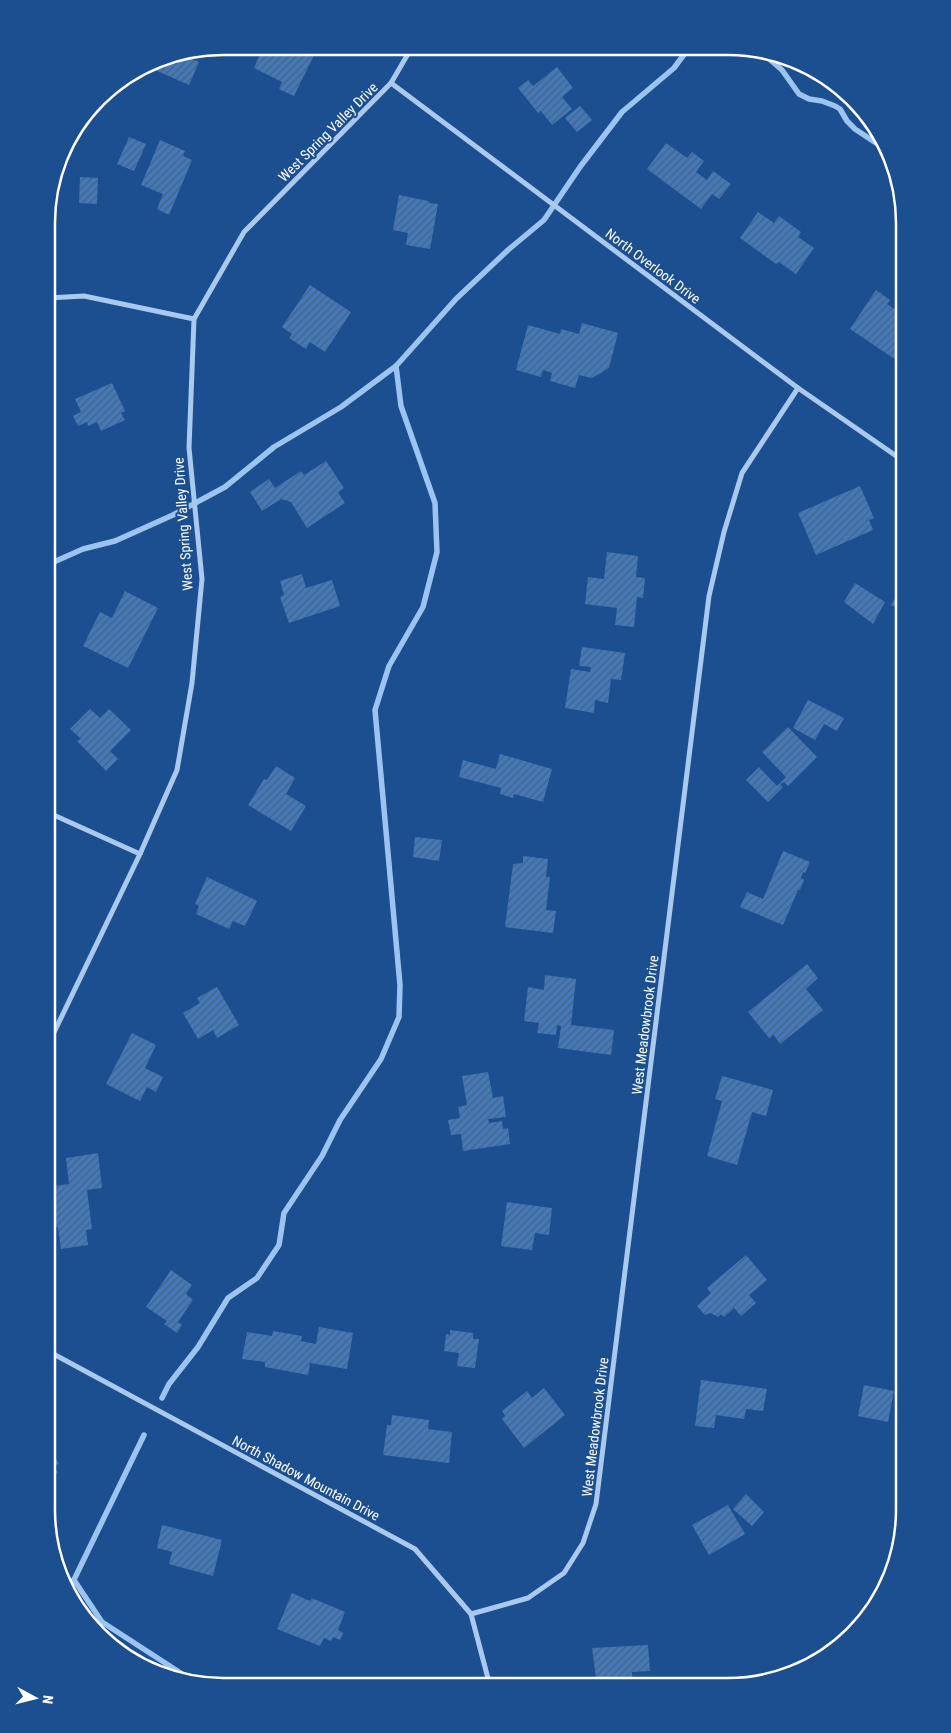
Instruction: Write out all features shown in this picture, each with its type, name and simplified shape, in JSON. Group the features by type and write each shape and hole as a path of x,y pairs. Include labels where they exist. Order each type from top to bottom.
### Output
{"street":[{"name":"West Spring Valley Drive","path":"55,1030 140,854 177,770 192,683 202,579 189,448 194,319 244,232 391,83 407,55"},
{"name":"North Overlook Drive","path":"391,83 798,388 896,456"},
{"path":"55,298 84,296 194,319"},
{"name":"West Meadowbrook Drive","path":"471,1614 528,1598 564,1573 583,1543 596,1504 709,596 724,532 742,473 798,388"},
{"path":"55,816 140,854"},
{"name":"North Shadow Mountain Drive","path":"55,1355 415,1549 471,1614 488,1678"}],"building":[{"path":"260,55 314,55 294,96 279,89 282,82 254,68"},
{"path":"191,58 199,62 189,85 155,70"},
{"path":"557,67 573,88 562,97 572,109 552,125 541,111 538,113 518,88 528,80 533,86"},
{"path":"580,106 592,120 577,132 565,118"},
{"path":"129,137 146,144 134,171 117,164"},
{"path":"160,140 185,151 183,156 192,160 169,215 157,209 163,194 141,185"},
{"path":"666,143 687,158 692,152 704,161 696,172 707,180 713,171 731,184 719,199 712,194 701,209 647,169"},
{"path":"80,177 98,178 97,204 79,203"},
{"path":"399,195 438,204 430,249 406,245 408,233 393,230"},
{"path":"758,212 774,223 779,216 801,232 798,237 814,248 796,274 779,262 776,264 740,238"},
{"path":"310,285 351,312 325,352 310,342 306,349 289,338 292,334 282,327"},
{"path":"876,290 890,300 887,304 896,310 896,360 850,329"},
{"path":"582,323 618,333 609,368 592,378 579,375 575,388 550,381 552,373 543,370 541,377 516,370 528,325 560,334 561,329 579,334"},
{"path":"112,383 125,411 121,413 125,420 101,431 97,422 88,426 87,422 78,426 73,416 81,412 75,399"},
{"path":"326,461 344,488 338,492 345,503 307,528 291,502 281,499 262,511 250,492 269,479 275,488 301,471 304,475"},
{"path":"860,486 874,518 869,520 873,530 816,555 798,513"},
{"path":"607,552 638,556 636,577 645,578 643,598 637,597 634,627 615,625 617,608 585,604 588,577 604,579"},
{"path":"302,574 306,588 332,580 340,606 289,623 280,597 284,595 280,581"},
{"path":"855,583 885,602 873,624 844,602"},
{"path":"125,591 158,608 128,668 83,646 100,612 112,618"},
{"path":"896,596 896,608 891,605"},
{"path":"582,647 625,653 621,680 611,679 608,703 595,700 594,713 565,708 571,669 590,672 591,667 579,666"},
{"path":"808,700 844,718 837,731 824,724 815,740 793,728"},
{"path":"90,709 100,718 109,709 131,730 110,751 118,759 106,771 77,741 81,739 70,729"},
{"path":"788,727 817,757 788,786 784,782 780,784 783,787 768,802 746,780 759,767 777,786 786,777 762,752"},
{"path":"500,754 552,769 543,802 514,794 513,798 500,794 501,788 459,777 463,760 496,769"},
{"path":"276,766 295,778 286,794 306,806 291,831 248,805 264,779 267,780"},
{"path":"415,837 442,840 439,861 413,857"},
{"path":"783,851 810,862 805,873 803,872 801,878 804,880 783,925 740,907 747,892 763,899"},
{"path":"523,856 548,859 546,877 550,877 546,910 556,911 553,933 505,927 513,864 523,863"},
{"path":"207,877 257,901 245,926 233,921 229,929 196,914 199,906 195,904"},
{"path":"807,964 818,978 806,989 823,1010 780,1044 773,1034 770,1039 748,1012"},
{"path":"545,975 576,979 571,1025 614,1030 611,1055 558,1048 561,1026 557,1025 556,1035 537,1033 539,1023 524,1021 528,987 544,990"},
{"path":"217,987 239,1025 217,1038 213,1030 198,1039 183,1013 200,1003 197,998"},
{"path":"132,1033 156,1045 145,1068 163,1077 156,1092 147,1087 140,1101 106,1084"},
{"path":"488,1072 493,1098 503,1096 506,1117 488,1119 489,1123 502,1121 503,1129 508,1128 510,1144 463,1151 461,1134 451,1135 448,1120 460,1118 458,1107 467,1105 462,1076"},
{"path":"722,1076 773,1090 766,1116 752,1112 737,1165 707,1156 722,1101 715,1099"},
{"path":"98,1153 102,1188 87,1190 92,1229 86,1230 88,1245 61,1249 58,1227 55,1228 55,1186 69,1184 66,1158"},
{"path":"507,1202 552,1208 549,1235 535,1233 532,1250 501,1246"},
{"path":"746,1255 767,1280 749,1295 756,1303 741,1316 734,1308 724,1317 721,1314 718,1317 710,1313 705,1315 697,1306 711,1293 707,1288"},
{"path":"171,1270 192,1285 186,1294 193,1300 178,1322 182,1325 177,1333 164,1324 167,1321 146,1307"},
{"path":"319,1327 353,1333 347,1369 310,1363 308,1375 265,1367 265,1362 242,1359 247,1332 272,1336 273,1331 302,1336 301,1341 316,1344"},
{"path":"450,1330 473,1333 473,1339 479,1339 475,1368 457,1366 459,1353 444,1351 446,1334 450,1335"},
{"path":"701,1380 767,1389 763,1411 746,1409 744,1419 716,1415 714,1428 695,1426"},
{"path":"864,1385 894,1391 888,1422 858,1416"},
{"path":"544,1388 565,1415 524,1448 502,1419 505,1416 502,1411 527,1391 532,1398"},
{"path":"392,1415 429,1420 428,1429 452,1432 449,1463 383,1455 387,1425 391,1425"},
{"path":"55,1457 59,1464 55,1466"},
{"path":"746,1494 764,1512 752,1526 733,1509"},
{"path":"728,1505 745,1534 709,1555 692,1525"},
{"path":"162,1525 222,1540 213,1576 169,1564 172,1552 157,1548"},
{"path":"292,1593 310,1601 312,1598 345,1612 338,1630 343,1633 340,1640 333,1637 331,1641 324,1638 320,1646 277,1629"},
{"path":"648,1645 650,1671 632,1672 633,1678 596,1678 592,1648"}],"waterway":[{"path":"55,561 83,549 115,541 173,515 225,487 274,447 341,407 396,366 456,299 508,250 544,220 580,167 622,112 674,68 684,55"},
{"path":"772,61 782,70 799,94 840,109 847,121 855,129 875,142"},
{"path":"162,1398 169,1384 198,1347 228,1298 257,1278 279,1245 284,1213 322,1156 340,1120 381,1059 399,1017 400,985 375,710 389,666 423,607 437,552 435,503 401,406 396,366"},
{"path":"72,1584 144,1435"},
{"path":"74,1580 102,1622 178,1671"}]}
